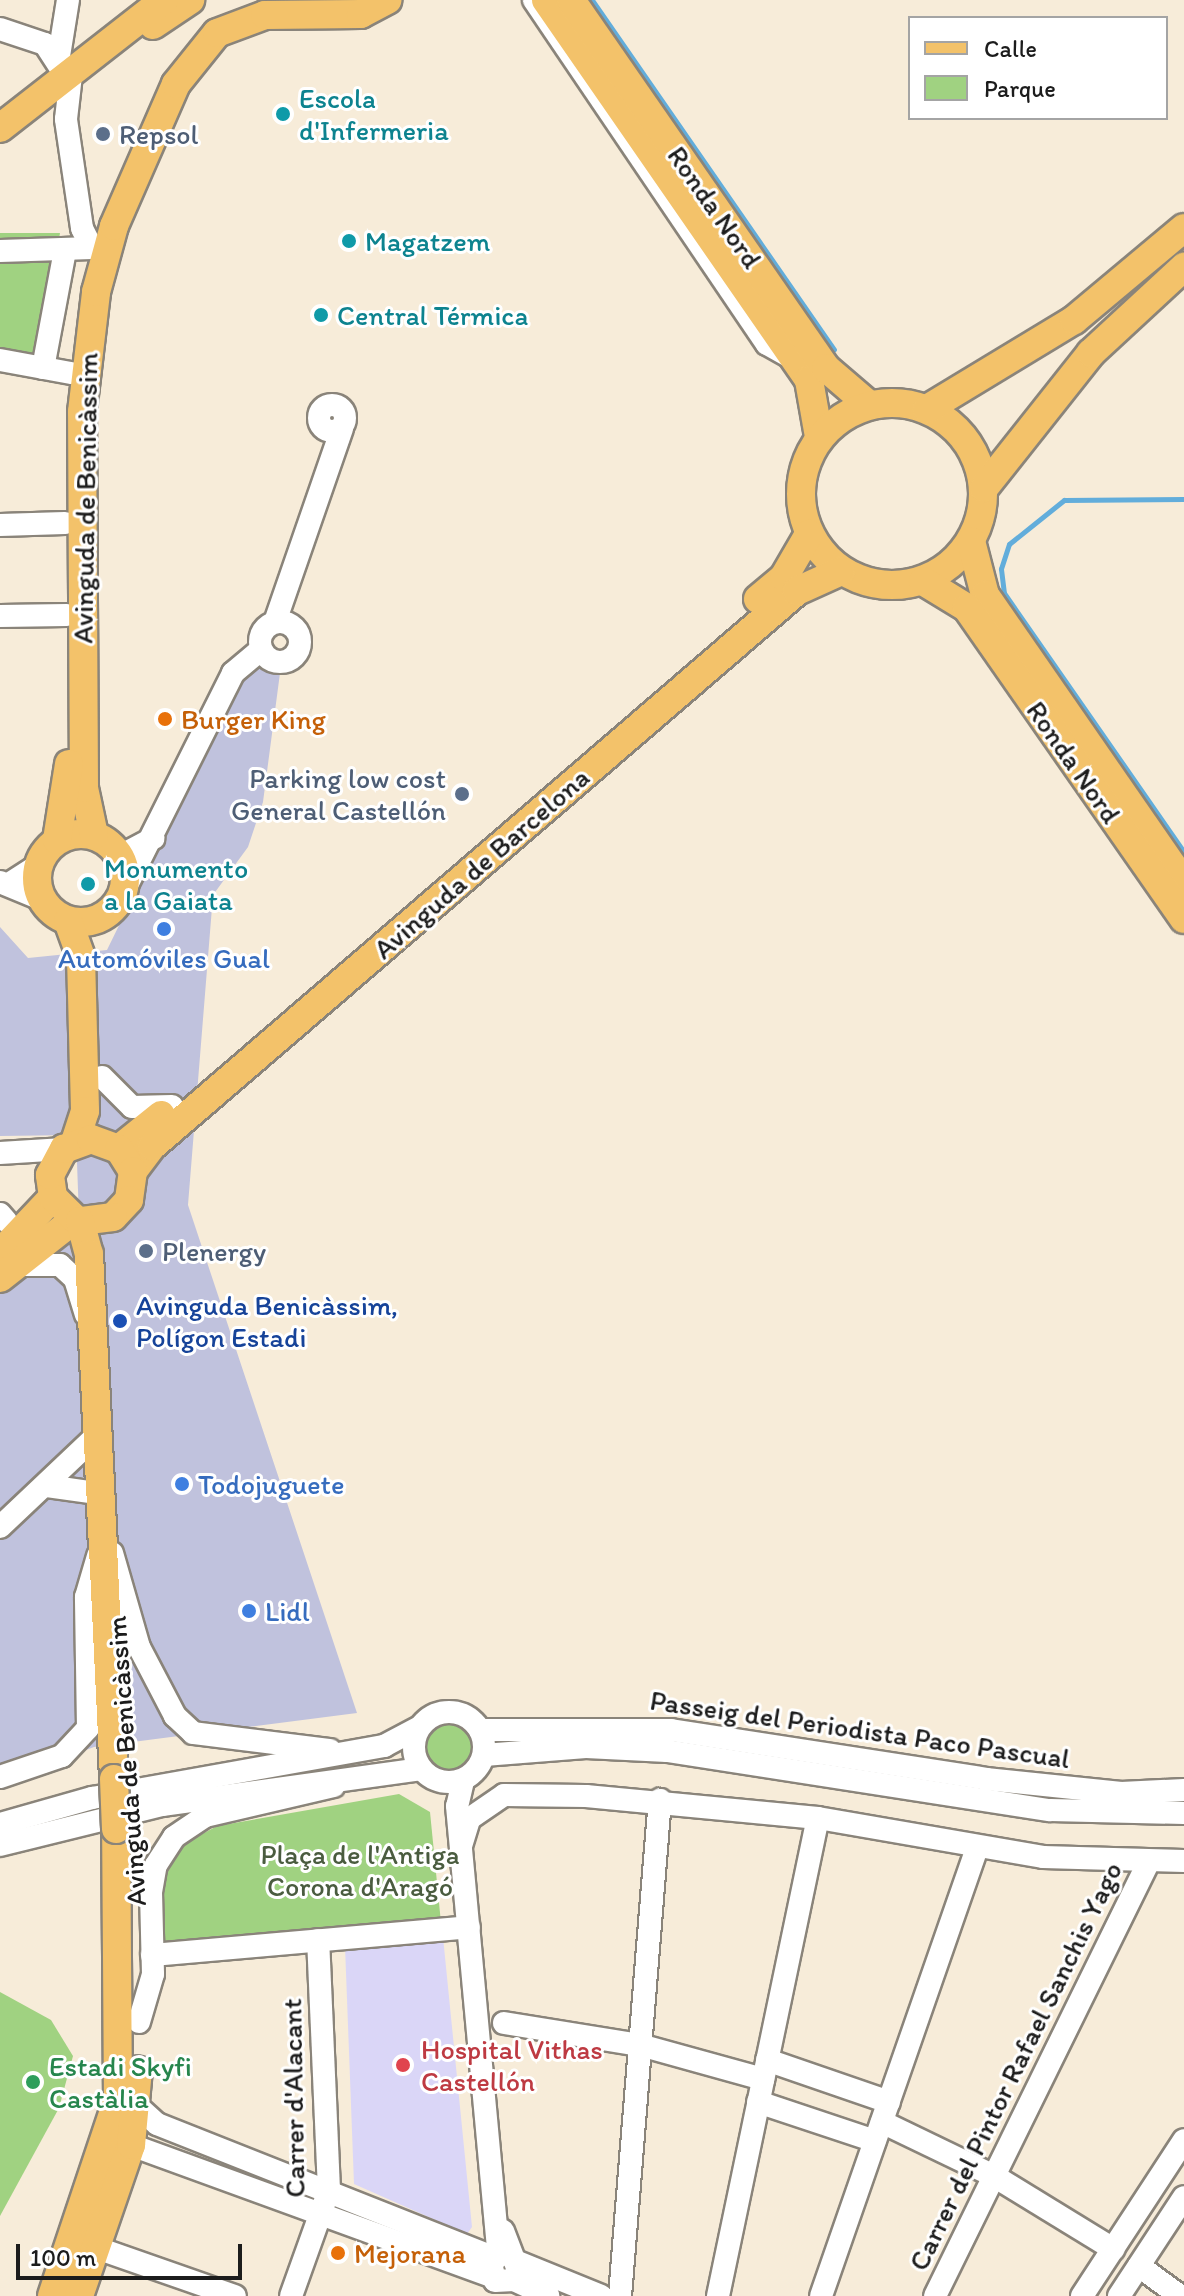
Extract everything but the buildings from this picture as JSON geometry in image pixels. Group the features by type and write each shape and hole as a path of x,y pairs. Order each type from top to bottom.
{"main road":[{"path":"0,128 34,105 72,68 164,0"},
{"path":"72,68 190,0"},
{"name":"Avinguda de Benicàssim","path":"57,840 70,789 65,523 79,250 126,152 187,41 210,20 265,0"},
{"path":"272,0 336,0"},
{"name":"Avinguda de Benicàssim","path":"94,835 84,788 82,412 96,292 114,226 176,84 217,33 265,15 361,14 387,0"},
{"name":"Ronda Nord","path":"546,0 809,380 819,437"},
{"name":"Ronda Nord","path":"571,0 826,368 869,405"},
{"path":"1184,228 1074,320 927,409 869,405 819,437 802,473 809,534 841,571 870,584 923,581 971,541 984,488 1091,353 1184,267"},
{"path":"927,409 973,452 984,488"},
{"name":"Avinguda de Barcelona","path":"119,1154 784,577 809,534"},
{"name":"Ronda Nord","path":"971,541 985,595 1184,882"},
{"name":"Avinguda de Barcelona","path":"119,1154 152,1146 797,591 841,571"},
{"name":"Ronda Nord","path":"923,581 967,608 1184,919"},
{"path":"94,835 120,856 126,877 111,910 102,1077 129,1200 113,1217 77,1220 4,1266 51,1186 85,1111 81,957 68,921 41,899 38,865 57,840 94,835"},
{"path":"68,921 111,910"},
{"path":"70,1145 119,1154"},
{"path":"51,1186 77,1220"},
{"name":"Avinguda de Benicàssim","path":"79,2296 131,2145 137,2106 139,2022 106,1552 105,1280 113,1217"},
{"name":"Avinguda de Benicàssim","path":"77,1220 89,1254 88,1318 96,1493 106,1552"},
{"name":"Avinguda de Benicàssim","path":"52,2296 118,2099 125,1828"}],"street":[{"path":"0,251 79,250 82,228 67,127 72,68 68,0"},
{"name":"Ronda Nord","path":"534,0 767,344 795,360"},
{"path":"0,29 72,68"},
{"path":"34,105 67,127"},
{"name":"Avinguda de Benicàssim","path":"43,368 79,250"},
{"path":"0,360 71,373"},
{"path":"111,910 155,837 233,673 260,650 265,627 275,622 329,458 334,429"},
{"path":"0,525 65,523"},
{"path":"0,616 67,615"},
{"path":"260,650 283,663 299,648 295,629 275,622"},
{"path":"120,856 155,837"},
{"path":"6,882 38,865"},
{"path":"6,882 41,899"},
{"path":"102,1077 132,1107 172,1106"},
{"path":"10,1153 70,1145"},
{"path":"10,1153 51,1186"},
{"path":"4,1266 38,1259 60,1265 75,1279 88,1318"},
{"path":"0,1527 47,1486 93,1439"},
{"path":"47,1486 96,1493"},
{"path":"106,1552 139,1647 175,1716 193,1733 429,1775 474,1770 504,1795"},
{"name":"Avinguda de Benicàssim","path":"0,1777 62,1756 81,1739 91,1717 86,1597 106,1552"},
{"path":"139,2022 152,1955 151,1892 156,1865 174,1837 205,1816 295,1801 449,1711 480,1730 474,1770 457,1806 498,2215 512,2279"},
{"path":"418,1728 412,1749 429,1775 457,1806"},
{"name":"Passeig del Periodista Paco Pascual","path":"480,1730 671,1730 1053,1787 1184,1790"},
{"name":"Passeig del Periodista Paco Pascual","path":"474,1770 586,1747 667,1751 1036,1809 1184,1813"},
{"path":"0,1824 92,1798 356,1763"},
{"path":"0,1845 94,1817 356,1763"},
{"path":"461,1846 469,1819 504,1795 660,1800 818,1818 976,1850 1148,1863 1184,1861"},
{"path":"620,2296 660,1800"},
{"path":"718,2296 818,1818"},
{"path":"821,2296 976,1850"},
{"name":"Carrer del Pintor Rafael Sanchis Yago","path":"935,2296 1148,1863"},
{"path":"152,1955 319,1946 469,1927"},
{"name":"Carrer d'Alacant","path":"291,2296 327,2201 319,1946"},
{"path":"504,2023 640,2045 765,2070 994,2176 1113,2249"},
{"path":"758,2102 882,2122"},
{"path":"137,2106 173,2130 327,2201"},
{"path":"167,2152 173,2130"},
{"path":"1082,2296 1184,2140"},
{"path":"131,2145 167,2152 327,2201 461,2249 512,2279 601,2296"},
{"path":"1119,2296 1184,2197"},
{"path":"461,2249 498,2215"},
{"path":"97,2248 235,2296"},
{"path":"1139,2266 1180,2296"}],"shaded area":[{"path":"247,663 280,673 263,802 248,847 213,895 188,1205 357,1713 94,1747 0,1782 0,1288 79,1218 76,1135 0,1136 0,927 28,958 107,950"},
{"name":"Hospital Vithas Castellón","path":"443,1937 472,2227 467,2234 354,2184 345,1946"}],"green space":[{"path":"0,233 60,233 38,361 0,354"},
{"path":"439,1724 459,1724 473,1738 473,1758 459,1772 439,1772 425,1758 425,1738"},
{"name":"Plaça de l'Antiga Corona d'Aragó","path":"399,1794 430,1812 442,1933 164,1958 163,1881 182,1845 217,1826"},
{"name":"Estadi Skyfi Castàlia","path":"0,1992 51,2020 73,2056 59,2108 0,2216"}],"waterway":[{"path":"592,0 834,349"},
{"path":"1184,499 1064,500 1009,544 1001,569 1004,593 1184,852"}],"place":[{"name":"Escola d'Infermeria","path":"283,114"},
{"name":"Repsol","path":"103,134"},
{"name":"Magatzem","path":"349,241"},
{"name":"Central Térmica","path":"321,315"},
{"name":"Burger King","path":"165,719"},
{"name":"Parking low cost General Castellón","path":"462,794"},
{"name":"Monumento a la Gaiata","path":"88,884"},
{"name":"Automóviles Gual","path":"164,929"},
{"name":"Plenergy","path":"146,1251"},
{"name":"Avinguda Benicàssim, Polígon Estadi","path":"120,1321"},
{"name":"Todojuguete","path":"182,1484"},
{"name":"Lidl","path":"249,1611"},
{"name":"Hospital Vithas Castellón","path":"403,2065"},
{"name":"Estadi Skyfi Castàlia","path":"33,2082"},
{"name":"Mejorana","path":"338,2253"}]}
